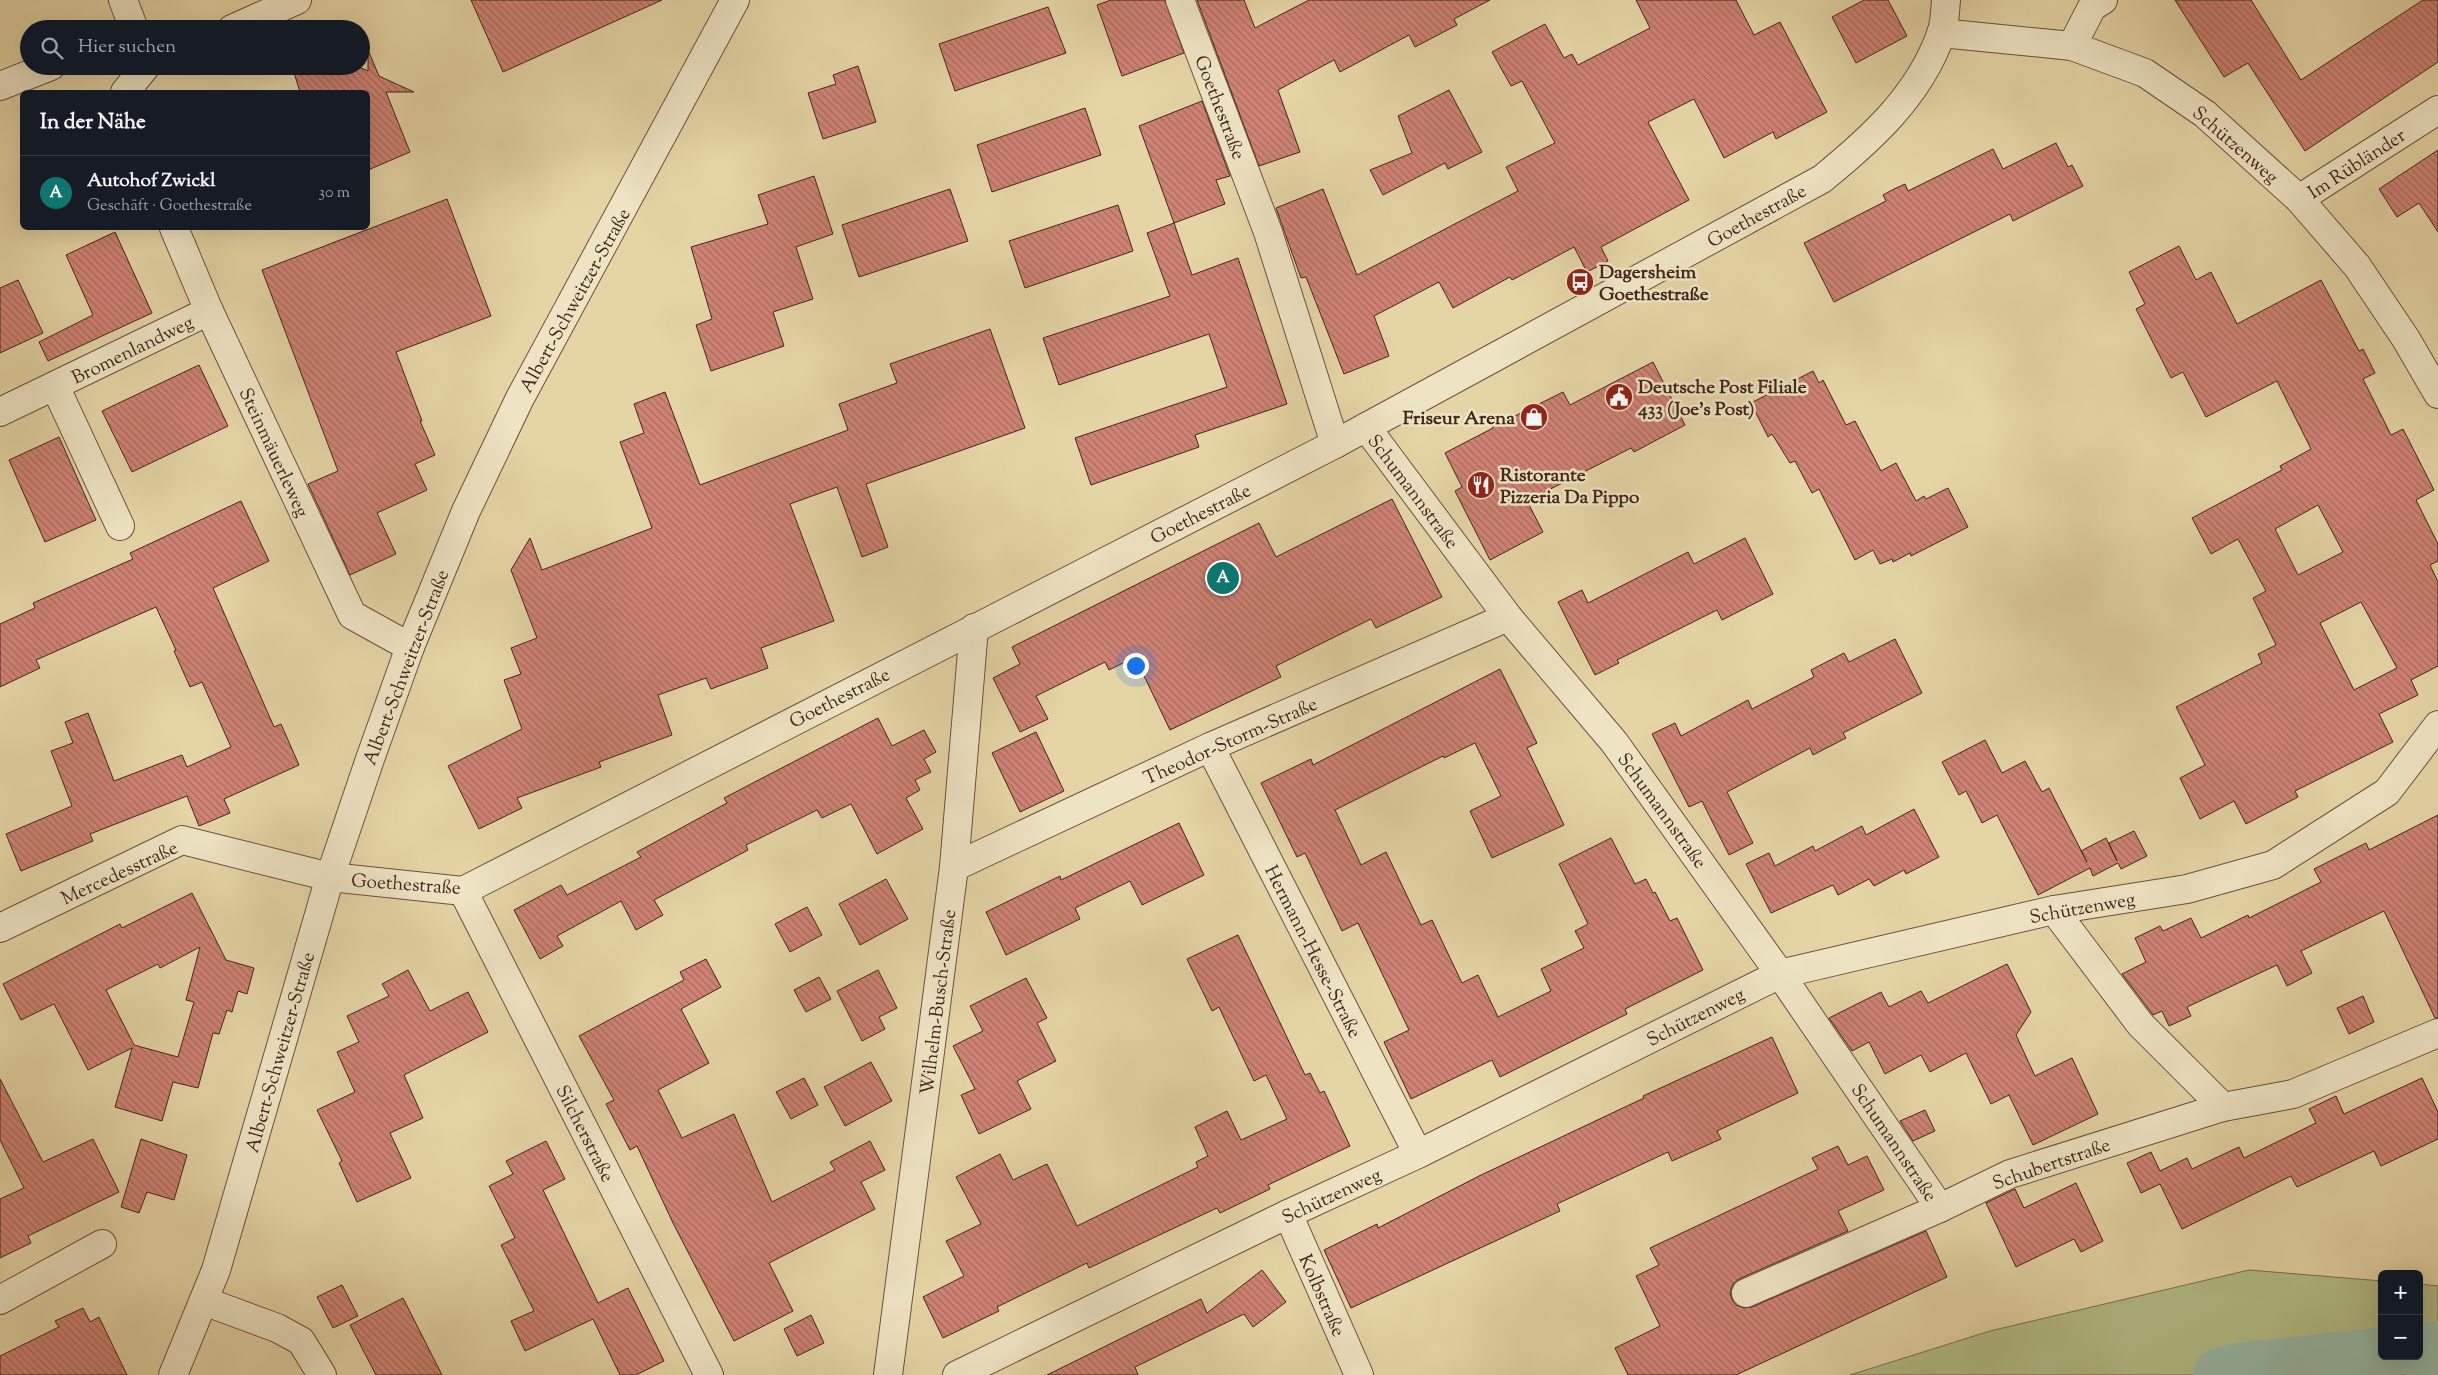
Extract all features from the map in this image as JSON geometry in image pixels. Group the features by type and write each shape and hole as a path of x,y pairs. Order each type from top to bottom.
{"street":[{"path":"123,0 131,20"},
{"path":"252,20 296,0"},
{"name":"Albert-Schweitzer-Straße","path":"173,1375 216,1270 330,877 410,647 466,512 520,398 735,0"},
{"name":"Goethestraße","path":"1180,0 1268,232 1335,444"},
{"name":"Goethestraße","path":"330,877 463,892 1335,444 1822,179 1865,144 1899,107 1922,75 1941,33 1946,0"},
{"path":"2072,46 2092,7 2103,0"},
{"name":"Schützenweg","path":"1941,33 2072,46 2145,73 2205,114 2299,199 2357,266 2406,339 2438,394"},
{"path":"0,86 28,75"},
{"path":"127,90 139,75"},
{"name":"Im Rübländer","path":"2299,199 2438,110"},
{"name":"Steinmäuerleweg","path":"175,230 209,312 352,615 410,647"},
{"name":"Bromenlandweg","path":"0,412 209,312"},
{"name":"Bromenlandweg","path":"55,386 120,526"},
{"name":"Schumannstraße","path":"1366,427 1508,618 1614,742 1780,974 1940,1208"},
{"name":"Theodor-Storm-Straße","path":"954,867 1210,747 1508,618"},
{"name":"Wilhelm-Busch-Straße","path":"888,1375 954,867 974,628"},
{"name":"Schützenweg","path":"957,1375 1288,1214 1418,1154 1780,974 2054,910 2187,889 2273,865 2387,792 2438,725"},
{"name":"Hermann-Hesse-Straße","path":"1210,747 1418,1154"},
{"name":"Mercedesstraße","path":"0,928 182,840 330,877"},
{"name":"Silcherstraße","path":"463,892 709,1375"},
{"path":"2054,910 2140,1024 2223,1107"},
{"name":"Schubertstraße","path":"1746,1292 1940,1208 2010,1174 2223,1107 2292,1094 2438,1032"},
{"name":"Kolbstraße","path":"1288,1214 1359,1375"},
{"path":"0,1300 102,1244"},
{"path":"204,1301 277,1328 301,1340 322,1375"}],"green space":[{"path":"2249,1270 2378,1281 2378,1360 2423,1360 2423,1284 2438,1286 2438,1375 1850,1375 1990,1331"}],"building":[{"path":"471,0 662,0 503,72"},
{"path":"1111,0 1165,0 1184,53 1122,76 1097,5"},
{"path":"1197,0 1244,0 1255,28 1309,0 1490,0 1454,19 1457,25 1415,47 1409,35 1340,72 1334,60 1278,90 1300,152 1259,166"},
{"path":"1636,0 1736,0 1754,35 1780,22 1827,112 1776,139 1773,132 1724,158 1694,99 1648,122 1689,200 1601,247 1608,261 1587,272 1574,247 1512,280 1510,277 1453,308 1439,282 1374,316 1389,356 1344,374 1306,277 1301,278 1276,208 1323,189 1357,275 1518,191 1506,167 1555,143 1522,81 1511,86 1492,52 1545,24 1564,58 1572,54 1578,65 1650,28"},
{"path":"1864,0 1888,0 1907,36 1856,63 1832,17"},
{"path":"2175,0 2251,0 2301,80 2423,0 2438,0 2438,62 2305,151 2248,63 2224,77"},
{"path":"1048,7 1066,53 955,91 939,44"},
{"path":"370,55 379,76 414,92 386,92 410,152 370,169 370,90 299,90 295,75 370,75"},
{"path":"858,66 876,122 823,139 808,93 836,84 833,75"},
{"path":"1449,90 1482,152 1448,169 1445,163 1383,195 1370,170 1412,153 1398,116"},
{"path":"1202,101 1230,176 1216,180 1225,204 1174,223 1139,126"},
{"path":"1085,108 1101,155 992,192 977,145"},
{"path":"2056,143 2068,167 2072,165 2083,186 2013,221 2010,214 1834,302 1804,243 1886,201 1883,195 1894,189 1905,184 1908,191 1993,149 2003,169"},
{"path":"2438,150 2438,232 2419,203 2397,217 2379,189"},
{"path":"814,176 833,234 796,247 813,299 773,312 784,346 711,371 696,325 712,319 691,247 768,224 758,195"},
{"path":"950,189 968,241 859,277 842,225"},
{"path":"447,199 491,316 396,352 422,421 420,421 435,455 415,464 427,490 377,513 396,554 350,575 308,484 338,471 262,270"},
{"path":"1118,205 1133,251 1025,288 1009,241"},
{"path":"1174,223 1192,275 1238,258 1287,404 1195,435 1199,447 1091,485 1075,438 1227,387 1209,334 1059,385 1043,338 1170,296 1147,233"},
{"path":"115,232 152,313 48,361 39,342 93,315 66,255"},
{"path":"2179,246 2196,280 2211,272 2237,324 2321,280 2359,351 2363,349 2375,373 2363,379 2391,435 2403,429 2434,490 2416,500 2438,544 2438,561 2430,565 2438,582 2438,666 2411,680 2418,695 2379,714 2393,742 2295,791 2298,797 2246,824 2234,801 2200,819 2180,778 2205,765 2176,707 2262,663 2258,654 2276,645 2253,598 2266,591 2238,539 2211,554 2192,518 2282,470 2280,466 2311,449 2277,381 2206,417 2183,372 2171,378 2136,309 2145,304 2129,272","holes":["2318,505 2343,552 2298,575 2275,529","2361,602 2397,668 2354,690 2320,623"]},
{"path":"18,280 43,333 0,353 0,288"},
{"path":"990,329 1025,428 866,484 888,547 862,557 837,487 790,504 834,621 761,648 768,668 711,689 706,678 658,695 672,735 599,762 601,767 517,798 522,808 479,829 448,766 522,729 504,680 521,674 511,648 537,638 511,570 530,538 542,570 652,528 620,442 644,433 634,404 665,392 700,485 848,430 839,404 897,383 890,364"},
{"path":"1653,362 1685,425 1634,452 1631,448 1527,501 1543,532 1490,560 1455,491 1462,487 1445,453 1493,428 1491,424 1511,414 1513,417 1563,392 1570,405"},
{"path":"199,365 228,426 132,472 102,411"},
{"path":"1813,371 1819,383 1823,380 1846,425 1855,421 1881,471 1896,463 1916,501 1924,496 1926,499 1948,488 1968,527 1911,556 1910,553 1893,562 1892,559 1880,564 1873,550 1855,560 1819,489 1812,493 1795,461 1790,463 1772,434 1768,437 1751,403"},
{"path":"59,437 96,520 45,542 9,460"},
{"path":"1392,499 1442,597 1376,628 1371,619 1276,666 1281,677 1170,730 1135,657 1109,670 1105,662 1036,696 1048,719 1020,732 993,678 1020,664 1012,647 1259,523 1276,557"},
{"path":"241,501 269,561 213,588 274,727 281,724 299,765 224,799 230,813 199,826 187,796 90,834 93,841 21,871 6,834 72,806 51,751 73,743 65,722 88,713 114,781 182,755 187,767 231,747 202,682 190,687 174,651 176,650 156,607 36,660 40,668 0,687 0,624 35,608 33,603 133,559 130,553"},
{"path":"1745,538 1773,594 1722,620 1717,610 1617,660 1619,663 1595,675 1558,602 1582,590 1588,603 1688,552 1694,564"},
{"path":"1895,639 1922,693 1843,733 1846,738 1813,755 1810,748 1727,792 1753,843 1729,855 1702,801 1689,807 1652,734 1675,723 1681,736 1748,700 1752,709 1814,677 1811,670 1844,653 1849,662"},
{"path":"1500,669 1537,743 1527,748 1564,825 1492,858 1470,811 1501,796 1475,743 1444,758 1443,756 1335,810 1361,865 1386,852 1421,925 1432,920 1462,983 1478,975 1498,1017 1551,991 1541,969 1584,948 1575,931 1588,924 1559,864 1611,838 1635,884 1646,879 1670,921 1677,918 1703,970 1625,1009 1627,1014 1500,1077 1492,1060 1411,1099 1384,1042 1409,1030 1358,923 1342,931 1305,853 1297,857 1261,783 1311,759 1313,765"},
{"path":"878,718 892,746 924,730 936,752 924,759 931,772 915,780 920,790 906,798 923,829 877,854 851,804 822,818 817,810 746,845 748,850 654,900 663,915 636,930 621,901 557,936 563,946 540,959 514,910 561,885 567,895 641,857 637,852 727,803 724,798"},
{"path":"1036,732 1064,791 1020,812 992,753"},
{"path":"1985,740 2002,773 2025,761 2042,792 2049,788 2081,851 2106,838 2117,861 2109,843 2134,831 2147,856 2121,869 2118,863 2093,876 2090,868 2038,895 1997,815 1982,823 1966,791 1959,795 1942,762"},
{"path":"1914,809 1939,857 1906,874 1904,870 1874,886 1869,879 1838,895 1833,885 1771,913 1746,864 1769,853 1775,866 1813,846 1815,851 1862,826 1866,835"},
{"path":"2438,815 2438,1018 2435,1018 2384,911 2301,951 2312,973 2287,986 2277,965 2187,1007 2191,1016 2169,1026 2162,1011 2153,1015 2122,974 2146,962 2135,938 2160,926 2163,931 2191,918 2201,938 2248,915 2249,918 2321,882 2314,869 2366,843 2369,850"},
{"path":"1179,823 1204,875 1142,905 1130,881 1075,908 1080,919 1006,955 986,912 1060,876 1061,880"},
{"path":"886,879 908,919 860,945 839,904"},
{"path":"192,893 226,960 254,968 247,994 238,991 232,1012 227,1010 219,1034 213,1033 198,1088 173,1082 162,1121 115,1107 132,1048 88,1070 54,1004 21,1020 3,984 120,924 122,928","holes":["200,947 186,1000 194,1002 178,1057 134,1045 106,990 158,964 160,968"]},
{"path":"807,907 822,935 790,952 775,924"},
{"path":"1238,935 1305,1075 1310,1073 1320,1093 1324,1091 1350,1146 1268,1185 1270,1189 1220,1213 1217,1208 1089,1268 1087,1263 997,1307 999,1311 943,1338 923,1297 964,1276 946,1241 981,1224 956,1177 1000,1154 1013,1180 1047,1164 1077,1226 1198,1167 1196,1162 1208,1156 1195,1127 1227,1111 1241,1140 1287,1119 1266,1075 1254,1081 1219,1007 1212,1011 1187,959"},
{"path":"706,959 721,987 681,1009 709,1063 658,1090 682,1138 734,1114 772,1202 835,1170 830,1162 870,1141 885,1170 861,1182 875,1209 769,1263 793,1311 734,1341 673,1223 637,1146 630,1150 606,1104 614,1100 579,1036 684,980 680,972"},
{"path":"2007,964 2031,1012 2016,1035 2035,1076 2072,1058 2098,1114 2033,1145 2009,1095 1991,1104 1966,1053 1930,1072 1921,1055 1885,1074 1869,1042 1852,1051 1829,1018 1881,992 1889,1007 1921,991 1928,1003"},
{"path":"408,970 430,1011 468,992 488,1032 404,1075 423,1118 390,1133 411,1178 357,1202 339,1163 342,1161 317,1110 355,1092 337,1052 359,1042 347,1016 389,996 382,984"},
{"path":"878,970 897,1008 879,1017 885,1029 862,1041 837,991"},
{"path":"819,977 831,999 806,1012 794,990"},
{"path":"1026,978 1047,1018 1037,1023 1056,1061 1017,1081 1031,1109 979,1134 961,1095 975,1089 953,1046 983,1031 970,1006"},
{"path":"2363,996 2374,1022 2349,1034 2337,1008"},
{"path":"1772,1037 1798,1093 1717,1131 1721,1139 1672,1161 1668,1152 1557,1204 1560,1211 1351,1308 1324,1250 1377,1224 1378,1228 1479,1176 1644,1098 1643,1096"},
{"path":"871,1062 892,1101 845,1126 824,1087"},
{"path":"804,1078 818,1105 791,1119 776,1092"},
{"path":"2422,1078 2438,1112 2438,1139 2381,1166 2374,1151 2297,1187 2291,1176 2182,1229 2160,1184 2141,1193 2127,1163 2151,1152 2160,1171 2187,1158 2192,1169 2239,1147 2244,1158 2316,1123 2309,1109 2336,1096 2344,1114"},
{"path":"0,1079 43,1162 93,1139 119,1192 28,1236 31,1243 0,1258 0,1199 24,1188 0,1140"},
{"path":"1925,1110 1935,1131 1913,1141 1900,1121"},
{"path":"141,1139 187,1155 174,1200 147,1192 139,1213 121,1207"},
{"path":"546,1141 565,1179 543,1190 598,1303 628,1288 664,1361 636,1375 620,1375 593,1319 525,1351 511,1321 534,1311 501,1245 515,1238 489,1186 513,1174 506,1161"},
{"path":"1838,1146 1848,1165 1867,1156 1884,1190 1838,1211 1848,1231 1739,1279 1733,1284 1730,1292 1732,1300 1736,1305 1744,1308 1752,1307 1926,1231 1947,1277 1736,1375 1628,1375 1615,1348 1660,1326 1636,1276 1659,1265 1650,1248 1818,1169 1812,1158"},
{"path":"2076,1183 2103,1241 2081,1252 2074,1239 2016,1267 1986,1203 2015,1189 2024,1208"},
{"path":"1262,1270 1286,1302 1253,1327 1244,1314 1135,1367 1138,1375 1047,1375 1201,1299 1207,1313"},
{"path":"342,1285 358,1316 333,1328 317,1297"},
{"path":"403,1298 442,1375 376,1375 350,1325"},
{"path":"83,1308 90,1322 99,1317 127,1375 0,1375 0,1356 59,1327 55,1321"},
{"path":"811,1315 824,1343 797,1356 784,1329"}],"waterway":[{"path":"2423,1351 2438,1349"},
{"path":"2221,1375 2246,1369 2378,1355"}],"place":[{"name":"Dagersheim Goethestraße","path":"1580,282"},
{"name":"Deutsche Post Filiale 433 (Joe's Post)","path":"1619,397"},
{"name":"Friseur Arena","path":"1534,417"},
{"name":"Ristorante Pizzeria Da Pippo","path":"1481,485"},
{"name":"Autohof Zwickl","path":"1223,578"}]}
